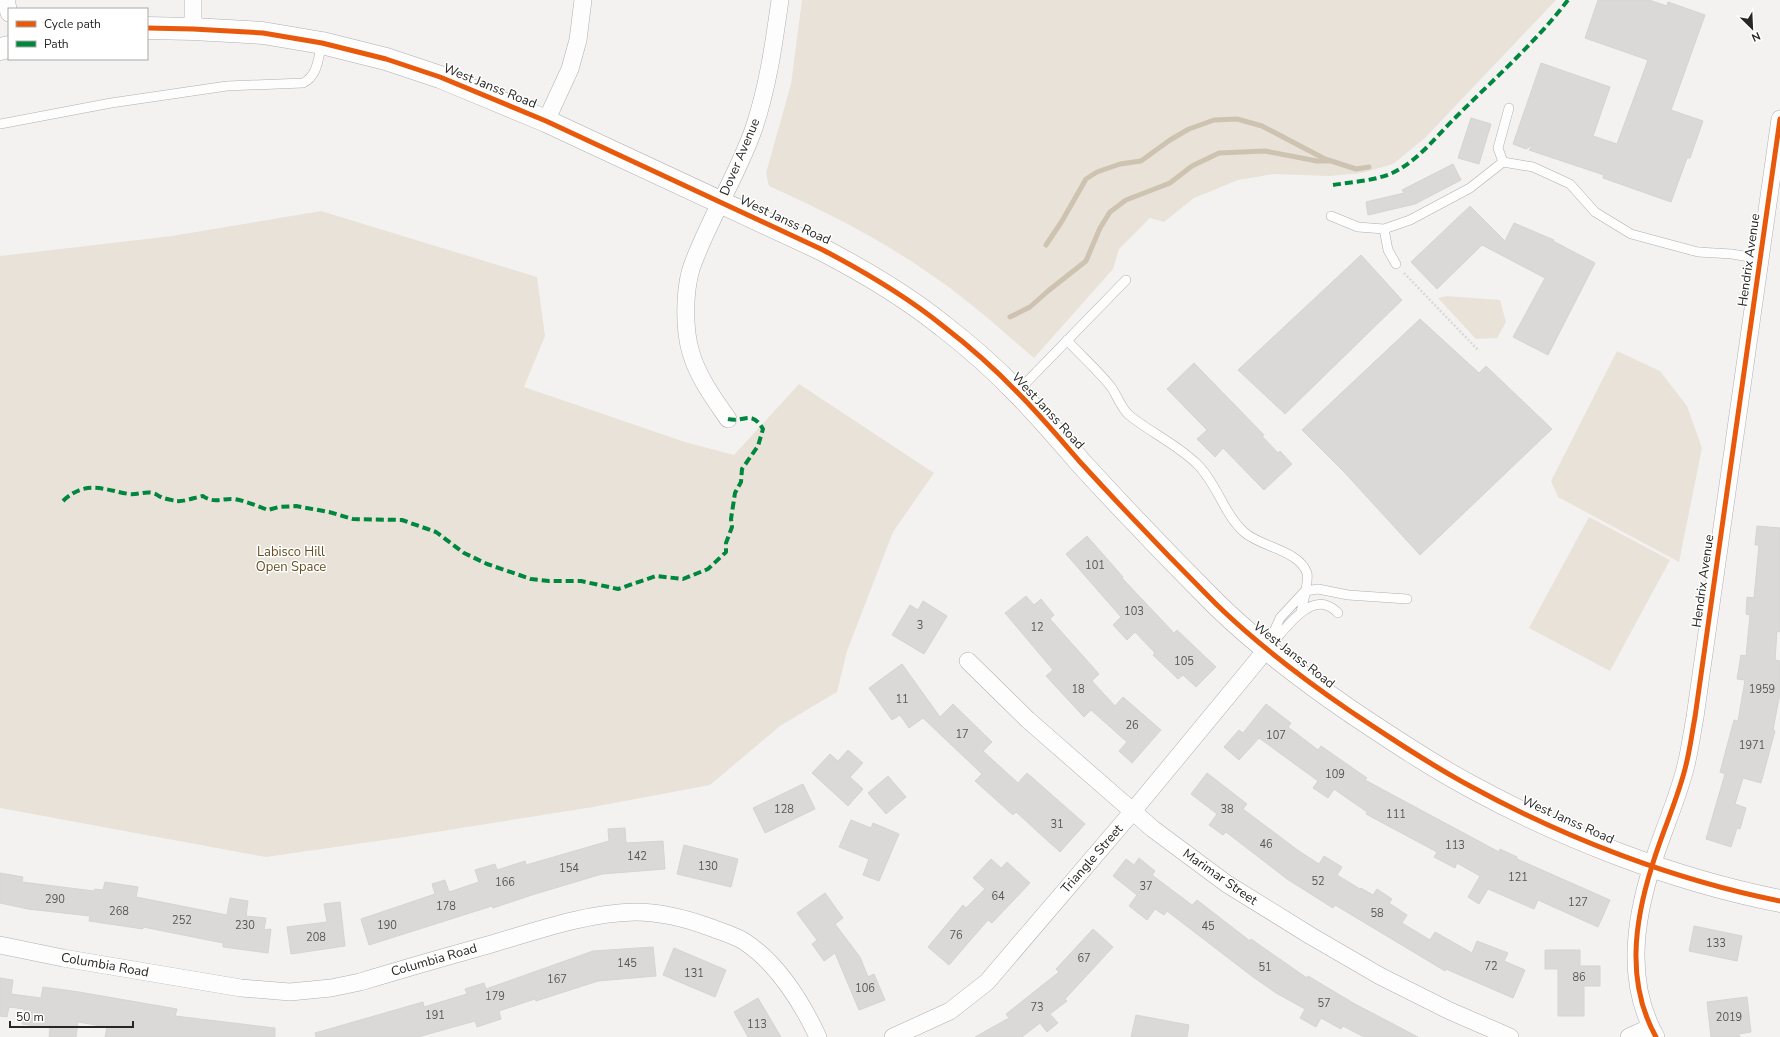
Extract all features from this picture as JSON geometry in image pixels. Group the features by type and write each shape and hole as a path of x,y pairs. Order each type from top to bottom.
{"main road":[{"name":"West Janss Road","path":"148,28 263,33 322,44 386,59 440,77 546,121 823,250 871,276 942,325 1017,392 1163,551 1218,606 1266,650 1383,733 1470,786 1569,833 1652,866 1693,879 1780,901"}],"street":[{"path":"193,0 193,29"},
{"path":"546,121 570,69 578,40 583,0"},
{"name":"Dover Avenue","path":"728,419 711,395 691,354 685,323 691,270 738,169 754,127 770,67 780,0"},
{"name":"Hendrix Avenue","path":"1654,1032 1644,1011 1639,992 1635,958 1642,903 1652,866 1686,766 1696,709 1780,118"},
{"name":"Triangle Street","path":"893,1037 950,1011 986,982 1133,811 1266,650"},
{"name":"Marimar Street","path":"968,661 1028,720 1153,829 1227,884 1311,936 1401,987 1450,1012 1510,1037"},
{"name":"Columbia Road","path":"0,945 71,959 242,988 290,992 331,988 360,982 544,928 588,918 636,912 666,915 692,921 745,942 765,959 785,980 808,1016 818,1037"},
{"path":"1629,1037 1654,1032"}],"lane":[{"path":"0,124 111,103 227,86 303,83 310,80 315,72 322,44"},
{"path":"1503,162 1498,148 1509,108"},
{"path":"1332,216 1358,227 1384,229 1410,220 1470,188 1503,162 1533,166 1570,184 1595,212 1631,234 1698,252 1732,254 1760,259"},
{"path":"1384,229 1388,250 1396,264"},
{"path":"1017,392 1126,280"},
{"path":"1067,340 1111,387 1127,414 1182,450 1199,466 1214,488 1228,513 1245,533 1264,544 1284,552 1300,563 1307,572 1301,612"},
{"path":"1266,650 1280,618 1305,591 1318,589 1348,595 1407,599"},
{"path":"1266,650 1301,612 1312,606 1321,604 1327,605 1338,613"}],"path":[{"path":"1396,264 1479,351"}],"green space":[{"path":"802,0 1556,0 1425,138 1393,164 1362,173 1329,176 1274,174 1238,180 1194,198 1164,222 1150,218 1119,249 1113,269 1034,358 968,302 908,260 850,225 769,186 766,173 791,84"},
{"name":"Labisco Hill Open Space","path":"321,211 537,277 545,336 524,387 685,442 734,455 799,384 934,473 893,532 847,651 837,692 780,726 710,785 593,807 266,857 0,808 0,256 172,236"},
{"path":"1446,296 1500,300 1506,322 1497,338 1476,339 1438,298"},
{"path":"1617,351 1660,371 1687,406 1702,448 1679,562 1558,497 1551,481"},
{"path":"1589,517 1670,560 1610,671 1529,628"}],"building":[{"path":"1598,0 1649,0 1667,6 1668,2 1705,15 1671,110 1703,121 1690,158 1687,158 1671,202 1603,178 1604,175 1529,150 1534,144 1526,149 1513,144 1541,63 1610,87 1593,136 1617,144 1648,60 1585,38"},
{"path":"1471,118 1491,124 1479,164 1458,158"},
{"path":"1453,164 1461,180 1415,204 1368,215 1366,202 1404,193 1402,190"},
{"path":"1470,206 1505,241 1514,223 1554,240 1553,241 1595,263 1548,355 1513,337 1545,278 1482,245 1437,289 1411,262"},
{"path":"1361,255 1402,300 1285,414 1238,370"},
{"path":"1420,319 1479,373 1486,366 1552,429 1420,555 1345,473 1302,430"},
{"path":"1194,363 1264,435 1262,436 1278,453 1280,451 1292,464 1264,490 1223,448 1215,457 1197,439 1207,430 1167,389"},
{"path":"1757,526 1780,528 1780,632 1777,631 1775,660 1780,661 1780,698 1773,730 1775,731 1761,783 1743,778 1735,804 1746,808 1740,829 1737,828 1731,847 1706,839 1725,774 1720,772 1734,720 1738,721 1745,680 1737,679 1741,655 1746,656 1750,615 1746,614 1747,597 1754,598 1759,545 1755,545"},
{"path":"1087,536 1123,577 1122,578 1174,633 1177,630 1216,667 1196,687 1183,675 1178,679 1153,655 1155,653 1135,632 1127,640 1113,625 1121,617 1066,554"},
{"path":"1026,596 1034,605 1041,599 1054,615 1050,619 1099,674 1092,681 1115,706 1123,697 1161,730 1132,763 1119,751 1127,742 1091,710 1084,717 1046,676 1053,670 1005,613"},
{"path":"923,601 947,616 924,654 892,635 910,605 918,610"},
{"path":"902,664 940,717 953,704 992,742 983,751 1018,783 1027,773 1085,824 1060,852 1016,812 1013,815 975,781 982,774 923,718 909,728 900,715 892,720 869,688"},
{"path":"1266,704 1291,723 1288,727 1318,750 1321,746 1367,778 1365,780 1499,852 1500,849 1517,857 1517,859 1610,900 1598,927 1538,900 1534,909 1488,889 1479,904 1468,897 1480,876 1457,863 1455,868 1434,857 1437,852 1366,814 1367,812 1334,789 1328,798 1313,788 1318,781 1259,738 1239,760 1224,747 1239,730 1243,733"},
{"path":"848,750 863,763 850,777 863,789 848,806 812,773 830,754 838,761"},
{"path":"1207,773 1247,804 1243,809 1299,851 1319,864 1324,856 1342,867 1337,875 1373,895 1377,889 1392,899 1389,903 1407,915 1402,923 1430,940 1435,932 1472,953 1477,941 1508,953 1504,961 1525,970 1513,998 1446,969 1445,971 1335,905 1333,908 1287,879 1226,832 1223,835 1209,825 1217,814 1191,794"},
{"path":"888,776 906,797 886,814 868,793"},
{"path":"803,784 815,809 765,833 753,808"},
{"path":"851,820 871,828 873,823 899,834 879,881 863,875 869,859 839,847"},
{"path":"625,828 626,843 663,841 665,869 602,874 493,908 492,906 369,945 361,919 435,894 432,884 445,880 449,892 479,882 475,870 495,864 497,870 525,861 526,865 609,841 608,829"},
{"path":"684,845 738,859 731,887 677,874"},
{"path":"1139,858 1155,871 1152,875 1192,905 1197,900 1250,941 1251,939 1307,978 1308,976 1355,1004 1418,1037 1364,1037 1343,1026 1341,1029 1321,1018 1316,1027 1300,1018 1305,1009 1276,993 1253,977 1167,911 1164,915 1155,909 1147,920 1129,906 1137,895 1113,876 1126,859 1134,865"},
{"path":"991,859 1001,868 1007,862 1030,883 992,923 988,920 949,965 928,947 963,905 966,908 985,889 973,878"},
{"path":"0,873 23,877 22,882 94,891 95,889 103,890 105,882 138,887 136,897 227,915 230,898 248,901 246,916 266,918 264,930 271,929 268,953 223,947 223,943 143,927 143,929 89,921 90,916 28,909 0,903"},
{"path":"825,893 843,918 835,924 860,957 868,977 874,974 885,1000 859,1010 835,953 824,961 812,944 817,940 797,913"},
{"path":"340,902 345,946 291,954 287,927 327,922 324,904"},
{"path":"1694,926 1742,936 1737,961 1689,951"},
{"path":"1093,929 1113,947 1065,999 1067,1001 1050,1014 1058,1023 1047,1032 1040,1023 1022,1037 975,1037 1009,1018 1006,1014 1059,972 1056,969"},
{"path":"653,947 656,976 598,981 499,1011 501,1019 477,1027 475,1021 418,1037 316,1037 315,1033 423,1002 424,1007 467,994 465,989 484,983 486,989 593,951"},
{"path":"674,948 726,970 715,997 663,975"},
{"path":"1545,950 1580,950 1580,966 1600,966 1600,986 1584,986 1584,1016 1558,1016 1558,969 1545,969"},
{"path":"0,978 13,980 11,994 41,998 43,987 79,992 177,1009 175,1016 275,1028 275,1037 105,1037 107,1027 78,1022 76,1037 49,1037 50,1028 22,1024 24,1009 9,1007 7,1017 0,1016"},
{"path":"1747,997 1751,1032 1739,1034 1740,1037 1711,1037 1707,1002"},
{"path":"758,998 781,1037 748,1037 734,1012"},
{"path":"1136,1015 1189,1025 1187,1037 1131,1037"}],"waterway":[{"path":"1046,245 1062,221 1086,179 1097,172 1120,164 1141,161 1170,140 1189,129 1214,120 1237,119 1262,126 1325,159 1356,169 1369,167"},
{"path":"1010,317 1030,307 1086,261 1100,228 1110,212 1126,200 1170,183 1192,166 1219,153 1265,151 1317,161 1331,161"}],"marked path":[{"path":"1333,185 1369,180 1390,174 1410,163 1529,45 1568,0"},
{"path":"63,501 71,494 80,490 95,488 129,494 154,493 160,497 176,501 183,501 203,496 211,500 234,499 268,510 279,507 296,506 329,512 353,519 402,520 436,532 464,553 487,564 531,579 549,581 581,581 618,589 656,576 683,579 708,569 726,552 726,543 732,527 731,519 735,493 741,482 742,469 758,446 763,429 759,423 751,418 734,420 728,419"}],"cycle path":[{"path":"148,28 263,33 322,43 386,59 440,77 546,121 839,258 885,285 915,305 982,358 1026,401 1114,499 1216,604 1281,660 1350,711 1455,778 1506,805 1582,840 1660,869 1740,892 1780,901"},
{"path":"1656,1037 1646,1016 1640,996 1636,953 1637,931 1646,887 1656,853 1683,778 1691,741 1780,119"}]}
